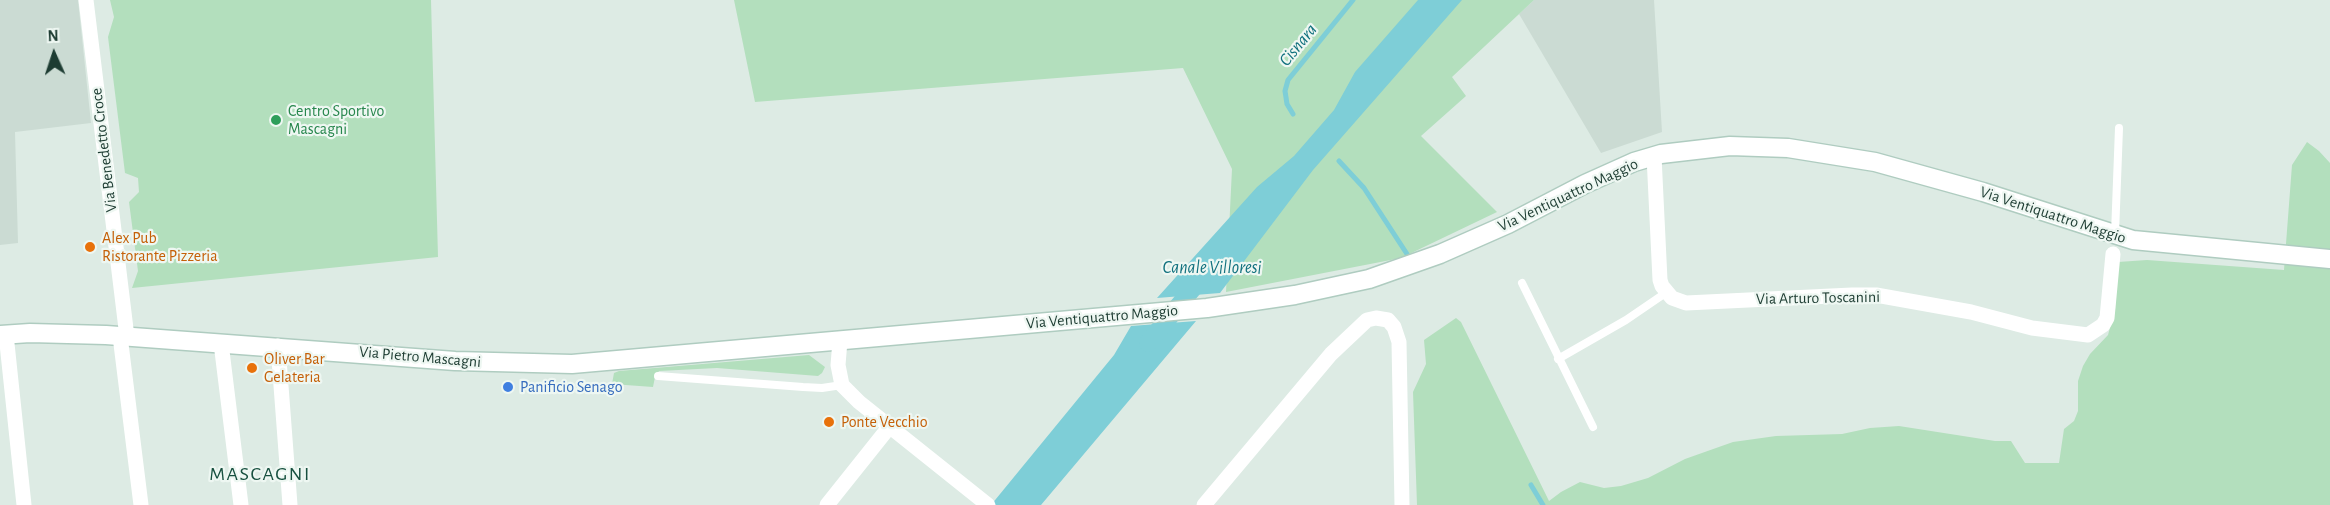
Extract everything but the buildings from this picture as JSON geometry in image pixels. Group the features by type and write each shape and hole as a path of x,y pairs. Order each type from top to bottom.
{"street":[{"name":"Via Benedetto Croce","path":"86,0 141,505"},
{"name":"Via Ventiquattro Maggio","path":"840,342 1208,308 1295,296 1369,279 1403,268 1508,224 1615,170 1654,156 1689,150 1730,147 1788,148 1833,154 1920,173 2115,235 2151,243 2330,259"},
{"path":"1654,156 1660,280 1666,292"},
{"name":"Via Arturo Toscanini","path":"1666,292 1678,301 1686,303 1852,294 1876,295 1971,312 2032,328 2088,335 2103,326 2107,318 2113,254"},
{"path":"1204,505 1331,354 1367,321 1376,318 1388,320 1394,327 1399,342 1402,505"},
{"name":"Via Pietro Mascagni","path":"3,334 123,336 455,361 533,364 622,360 840,342"},
{"path":"3,334 24,505"},
{"path":"221,342 241,505"},
{"path":"840,342 838,365 842,385 859,402 988,505"},
{"path":"278,346 290,505 304,505"},
{"path":"827,505 890,426"}],"lane":[{"path":"2115,235 2119,128"},
{"path":"1522,283 1593,427"},
{"path":"1558,359 1626,320 1666,292"},
{"path":"658,376 822,388 842,385"}],"shaded area":[{"path":"0,0 78,0 91,123 15,132 18,243 0,245"},
{"path":"1534,0 1654,0 1662,132 1601,153 1519,14"}],"green space":[{"name":"Centro Sportivo Mascagni","path":"110,0 431,0 438,257 132,288 138,271 129,202 139,192 138,178 125,173 108,37 114,17"},
{"path":"734,0 1534,0 1452,77 1466,96 1421,136 1497,212 1401,258 1226,292 1232,169 1183,68 755,102"},
{"path":"2307,142 2330,163 2330,505 1417,505 1413,392 1426,364 1424,340 1456,318 1461,322 1549,501 1580,482 1604,488 1621,486 1648,478 1685,459 1733,442 1776,436 1842,434 1870,428 1899,426 1995,441 2011,441 2025,463 2059,463 2064,429 2074,421 2078,411 2078,381 2083,366 2090,354 2108,335 2115,309 2118,262 2147,260 2284,270 2292,165"},
{"path":"809,355 825,367 818,376 717,368 659,371 653,387 612,384 614,373 619,371"}],"water":[{"name":"Canale Villoresi","path":"1418,0 1462,0 1313,170 1220,293 1157,298 1257,187 1294,156 1334,110 1355,72"},
{"name":"Canale Villoresi","path":"1196,321 1041,505 991,505 1114,355 1131,326"}],"waterway":[{"name":"Cisnara","path":"1293,114 1287,104 1285,91 1288,80 1353,0"},
{"name":"Cisnara","path":"1339,161 1364,188 1407,254"},
{"name":"Canale Villoresi","path":"1148,343 1203,276"},
{"name":"Cisnara","path":"1531,485 1543,505"}],"place":[{"name":"Centro Sportivo Mascagni","path":"276,120"},
{"name":"Alex Pub Ristorante Pizzeria","path":"90,247"},
{"name":"Oliver Bar Gelateria","path":"252,368"},
{"name":"Panificio Senago","path":"508,387"},
{"name":"Ponte Vecchio","path":"829,422"}],"district":[{"name":"MASCAGNI","path":"260,474"}]}
